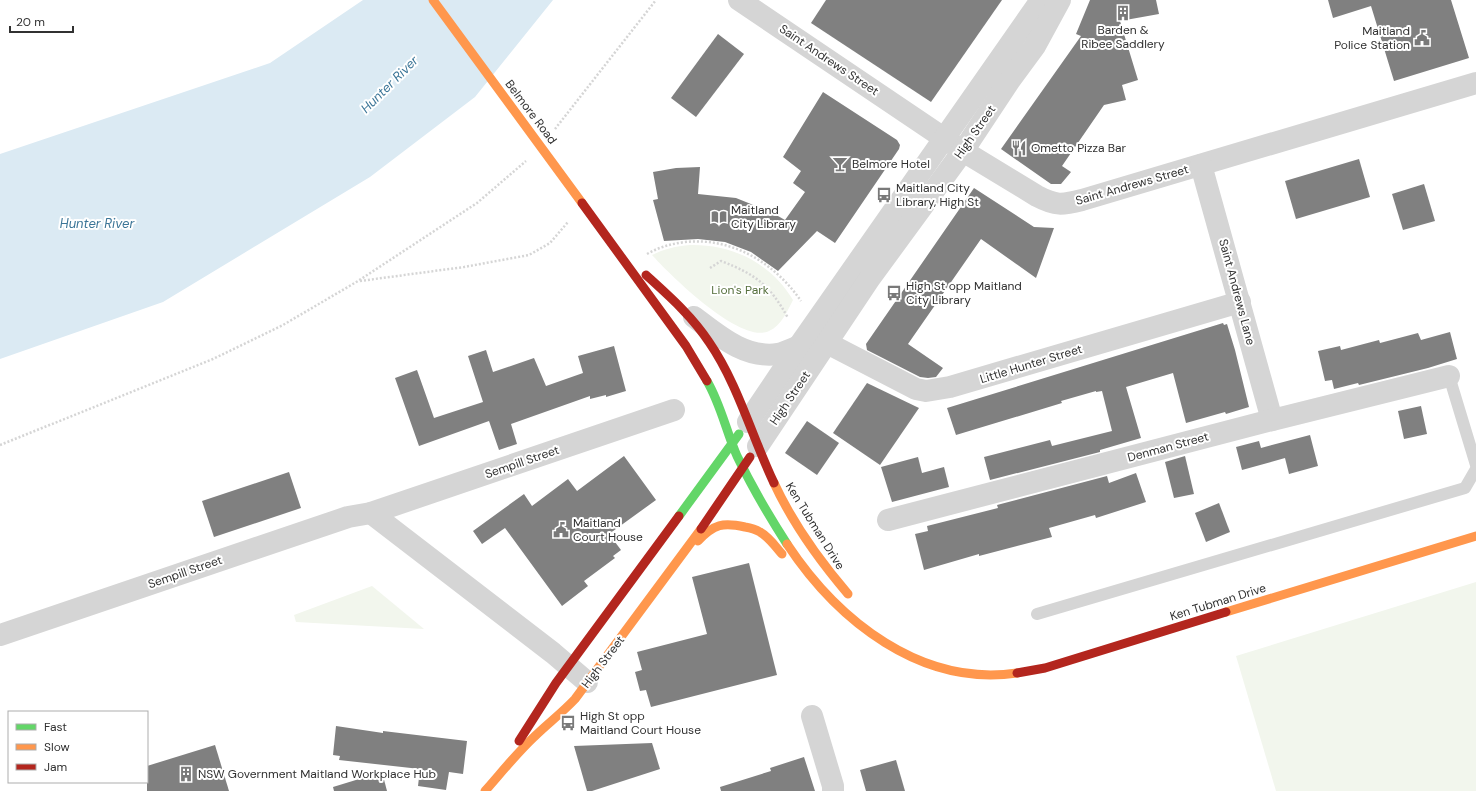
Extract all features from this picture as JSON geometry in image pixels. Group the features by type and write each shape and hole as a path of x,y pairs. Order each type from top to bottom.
{"main road":[{"name":"Belmore Road","path":"432,0 586,207 696,362 715,396 732,443 743,466"},
{"name":"Belmore Road","path":"609,240 678,305 709,342 723,364 734,386 748,422"},
{"name":"High Street","path":"496,777 568,666 748,422"},
{"name":"Ken Tubman Drive","path":"748,422 768,471 792,515 830,572 852,598"},
{"name":"High Street","path":"485,791 515,756 575,700 696,537 758,446"},
{"name":"Ken Tubman Drive","path":"743,466 770,517 798,559 832,598 855,621 890,646 918,660 947,671 965,674 989,676 1021,673 1045,668 1476,536"},
{"path":"676,564 706,532 717,526 729,523 758,530 769,539 816,593 855,621"},
{"name":"Ken Tubman Drive","path":"891,635 912,649 965,674"}],"street":[{"name":"Saint Andrews Street","path":"740,0 963,151 1037,196 1050,202 1062,204 1082,200 1201,165 1476,82"},
{"name":"High Street","path":"758,446 827,343 862,273 945,138 1040,0"},
{"name":"High Street","path":"748,422 799,346 862,273 963,151 1010,80 1035,46 1060,0"},
{"name":"Saint Andrews Lane","path":"1201,165 1272,420"},
{"name":"Little Hunter Street","path":"827,343 903,383 916,389 926,391 950,387 1240,302"},
{"path":"678,305 715,333 743,350 759,354 779,354 799,346"},
{"name":"Denman Street","path":"888,520 1272,420 1449,376"},
{"name":"Sempill Street","path":"0,635 348,517 371,513 674,410"},
{"path":"371,513 587,682"},
{"path":"812,716 833,786 833,791"}],"lane":[{"path":"1449,376 1476,466"},
{"path":"1037,614 1465,488 1476,470"}],"path":[{"path":"0,445 214,360 283,325 358,281 464,267 529,255 550,243 571,220"},
{"path":"646,255 654,249 664,246 691,242 718,243 744,251 760,260 783,278 801,301"},
{"path":"710,268 721,261 735,266 754,276 767,286 779,302 788,318"}],"green space":[{"name":"Lion's Park","path":"690,245 721,248 735,252 762,266 774,276 793,300 781,322 769,331 757,333 741,328 707,306 690,292 652,255 670,248"},
{"path":"1476,582 1476,791 1276,791 1236,656"},
{"path":"372,586 424,629 296,622 294,615"}],"water":[{"name":"Hunter River","path":"363,0 553,0 475,97 370,177 163,302 0,359 0,154 270,63"}],"building":[{"path":"826,0 1002,0 931,102 811,23"},
{"path":"1090,0 1156,0 1159,14 1120,21 1138,80 1122,85 1126,100 1104,105 1062,166 1071,172 1061,184 1051,184 1001,149 1081,36 1076,34"},
{"name":"Maitland Police Station","path":"1328,0 1451,0 1469,58 1394,81 1371,6 1333,18"},
{"path":"718,34 744,54 696,117 671,98"},
{"path":"823,92 897,140 900,145 899,149 835,243 817,231 778,271 751,252 725,242 698,239 664,241 653,200 658,199 653,172 676,168 700,167 698,194 736,198 771,212 785,220 805,192 793,183 801,171 783,157"},
{"path":"1359,159 1370,197 1296,219 1285,181"},
{"path":"1424,184 1435,221 1403,230 1392,194"},
{"path":"974,188 1034,227 1054,228 1036,278 981,239 908,344 943,368 936,377 920,377 867,350 866,344"},
{"path":"1223,323 1224,325 1227,324 1249,407 1186,423 1173,373 1126,387 1141,438 1100,450 1100,452 990,480 984,457 1050,440 1052,446 1112,431 1102,391 1096,391 1061,401 1062,403 956,435 947,408"},
{"path":"1450,332 1457,359 1428,368 1359,385 1358,383 1334,389 1332,380 1325,381 1318,351 1340,346 1341,350 1379,340 1380,343 1418,333 1421,340"},
{"path":"614,346 626,391 606,397 606,395 590,399 590,396 511,424 517,444 499,450 489,421 419,446 395,378 417,370 434,418 483,402 468,356 486,350 493,372 534,358 546,386 583,373 578,356"},
{"path":"867,383 919,408 880,465 833,433"},
{"path":"1421,406 1427,434 1404,439 1398,411"},
{"path":"807,421 839,443 817,475 785,453"},
{"path":"1310,435 1318,466 1289,474 1285,458 1242,470 1236,447 1259,441 1261,448"},
{"name":"Maitland Court House","path":"624,456 656,500 609,534 621,550 613,556 615,558 584,581 588,586 562,606 505,528 482,544 473,531 524,494 532,506 568,479 577,491"},
{"path":"1185,456 1194,494 1174,498 1165,462"},
{"path":"918,457 922,473 944,467 949,487 892,502 881,467"},
{"path":"289,472 301,508 214,537 202,501"},
{"path":"1136,473 1146,502 1096,518 1095,515 1049,528 1052,537 979,556 979,554 924,570 915,534 928,531 927,526 998,508 997,505 1107,476 1109,483"},
{"path":"1219,503 1230,532 1206,542 1195,513"},
{"path":"749,563 777,675 651,707 646,690 640,691 635,672 642,670 637,652 707,634 692,577"},
{"path":"336,726 383,733 383,731 467,741 463,774 449,772 446,790 418,786 420,769 339,760 340,756 333,755"},
{"path":"652,743 660,769 592,791 587,791 574,746"},
{"name":"NSW Government Maitland Workplace Hub","path":"215,745 229,791 147,791 148,766"},
{"path":"804,757 815,791 721,791 720,787 771,771 770,768"},
{"path":"896,760 905,791 866,791 860,770"},
{"path":"382,772 387,791 334,791 333,787"}],"traffic: fast":[{"path":"707,381 716,399 737,456 761,501 787,544"},
{"path":"679,516 739,434"}],"traffic: slow":[{"path":"433,0 582,203"},
{"path":"774,483 781,498 807,541 848,594"},
{"path":"698,541 714,528 725,525 737,525 753,529 763,534 782,554"},
{"path":"485,791 527,743 575,699 701,529"},
{"path":"1226,612 1476,536"},
{"path":"787,544 831,599 857,622 885,643 915,659 948,670 982,675 1017,673"}],"traffic: jam":[{"path":"582,203 686,346 707,381"},
{"path":"646,275 688,315 709,342 719,358 737,393 774,483"},
{"path":"701,529 750,457"},
{"path":"519,741 556,683 679,516"},
{"path":"1017,673 1045,668 1226,612"}],"place":[{"name":"Barden & Ribee Saddlery","path":"1123,13"},
{"name":"Maitland Police Station","path":"1422,38"},
{"name":"Ometto Pizza Bar","path":"1019,148"},
{"name":"Belmore Hotel","path":"840,164"},
{"name":"Maitland City Library, High St","path":"884,195"},
{"name":"Maitland City Library","path":"719,217"},
{"name":"High St opp Maitland City Library","path":"894,293"},
{"name":"Maitland Court House","path":"561,530"},
{"name":"High St opp Maitland Court House","path":"568,723"},
{"name":"NSW Government Maitland Workplace Hub","path":"186,774"}]}
